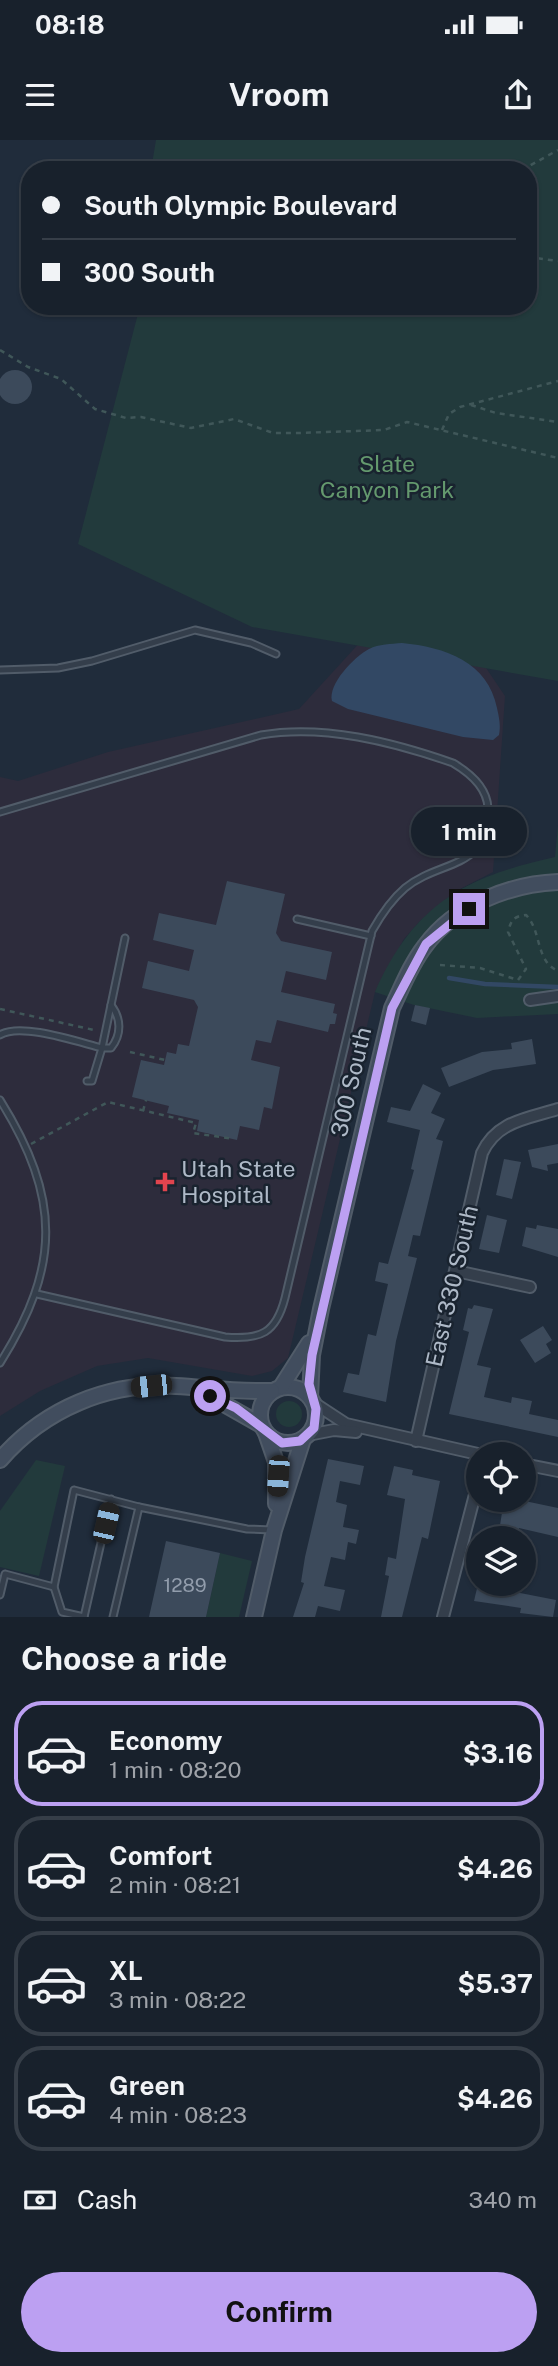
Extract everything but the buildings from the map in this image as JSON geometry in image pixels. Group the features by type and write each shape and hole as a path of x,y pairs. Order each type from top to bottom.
{"street":[{"name":"300 South","path":"312,1400 312,1355 321,1309 392,1008 426,944 454,919 485,899 512,887 558,882"},
{"path":"530,1000 558,996"},
{"name":"East 330 South","path":"416,1441 482,1153 494,1132 558,1109"},
{"path":"456,1271 530,1287"},
{"name":"300 South","path":"276,1389 307,1349 321,1309"},
{"path":"185,1387 236,1408 282,1443 334,1430 376,1433"},
{"path":"0,1460 16,1441 48,1417 80,1401 117,1390 185,1387 227,1392 299,1388 340,1421 376,1433 466,1451"},
{"path":"274,1530 278,1476 264,1429 261,1406 276,1389"},
{"path":"254,1617 274,1530 306,1437 316,1419 312,1400"},
{"path":"536,1467 558,1471"},
{"path":"443,1617 470,1512"}],"lane":[{"path":"0,670 58,668 92,662 195,630 251,643 276,654"},
{"path":"0,813 282,731 340,735 453,763 467,771 487,801 482,842 468,857 449,868 418,878 404,888 380,915 371,936 285,1298 280,1317 272,1328 256,1337 225,1337 37,1294"},
{"path":"297,919 371,936"},
{"path":"87,1081 92,1081 96,1071 125,938"},
{"path":"0,1035 16,1030 29,1031 111,1048 119,1020 111,1005"},
{"path":"0,1100 25,1147 42,1195 47,1222 47,1247 37,1294 0,1363"},
{"path":"111,1499 84,1617 62,1612 54,1587 74,1490 111,1499 139,1507 247,1529 274,1530"},
{"path":"113,1617 139,1507"},
{"path":"0,1595 5,1574 54,1587"}],"path":[{"path":"535,161 558,150"},
{"path":"537,258 558,261"},
{"path":"0,350 27,367 61,379 95,409 126,418 141,417 191,428 234,419 273,433 384,430 407,422 558,458"},
{"path":"442,430 449,415 460,407 558,381"},
{"path":"471,405 558,422"},
{"path":"440,965 480,968 519,980 526,969 508,932 511,921 518,915 526,915 533,922 543,957 558,971"},
{"path":"0,1010 94,1030"},
{"path":"130,1052 165,1060"},
{"path":"143,1111 146,1100"},
{"path":"25,1147 108,1102 196,1123 193,1133 234,1139"}],"shaded area":[{"name":"Utah State Hospital","path":"363,639 478,656 505,696 493,872 458,890 421,920 404,939 375,992 288,1358 272,1371 252,1376 148,1358 97,1366 40,1391 0,1416 0,777 18,781 108,752 299,709"}],"green space":[{"name":"Slate Canyon Park","path":"156,140 558,140 558,681 252,627 78,544 138,315 537,315 537,161 152,161"},
{"path":"558,825 558,1014 477,1018 414,1005 375,992 390,962 425,916 469,885 494,874 555,857"},
{"path":"289,1401 298,1405 302,1414 298,1423 289,1427 280,1423 276,1414 280,1405"},
{"path":"36,1460 65,1466 39,1576 0,1567 0,1511"},
{"path":"220,1553 252,1561 239,1617 206,1617"}],"water":[{"path":"402,643 449,653 474,668 492,692 499,718 499,735 493,740 463,737 348,709 332,701 338,679 356,658 373,647"}],"waterway":[{"path":"449,978 485,984 558,987"}],"place":[{"name":"Utah State Hospital","path":"165,1182"}],"route":[{"path":"210,1396 261,1424 266,1433 282,1443 300,1441 314,1428 316,1409 310,1397 309,1384 312,1355 392,1008 426,944 469,909"}]}
